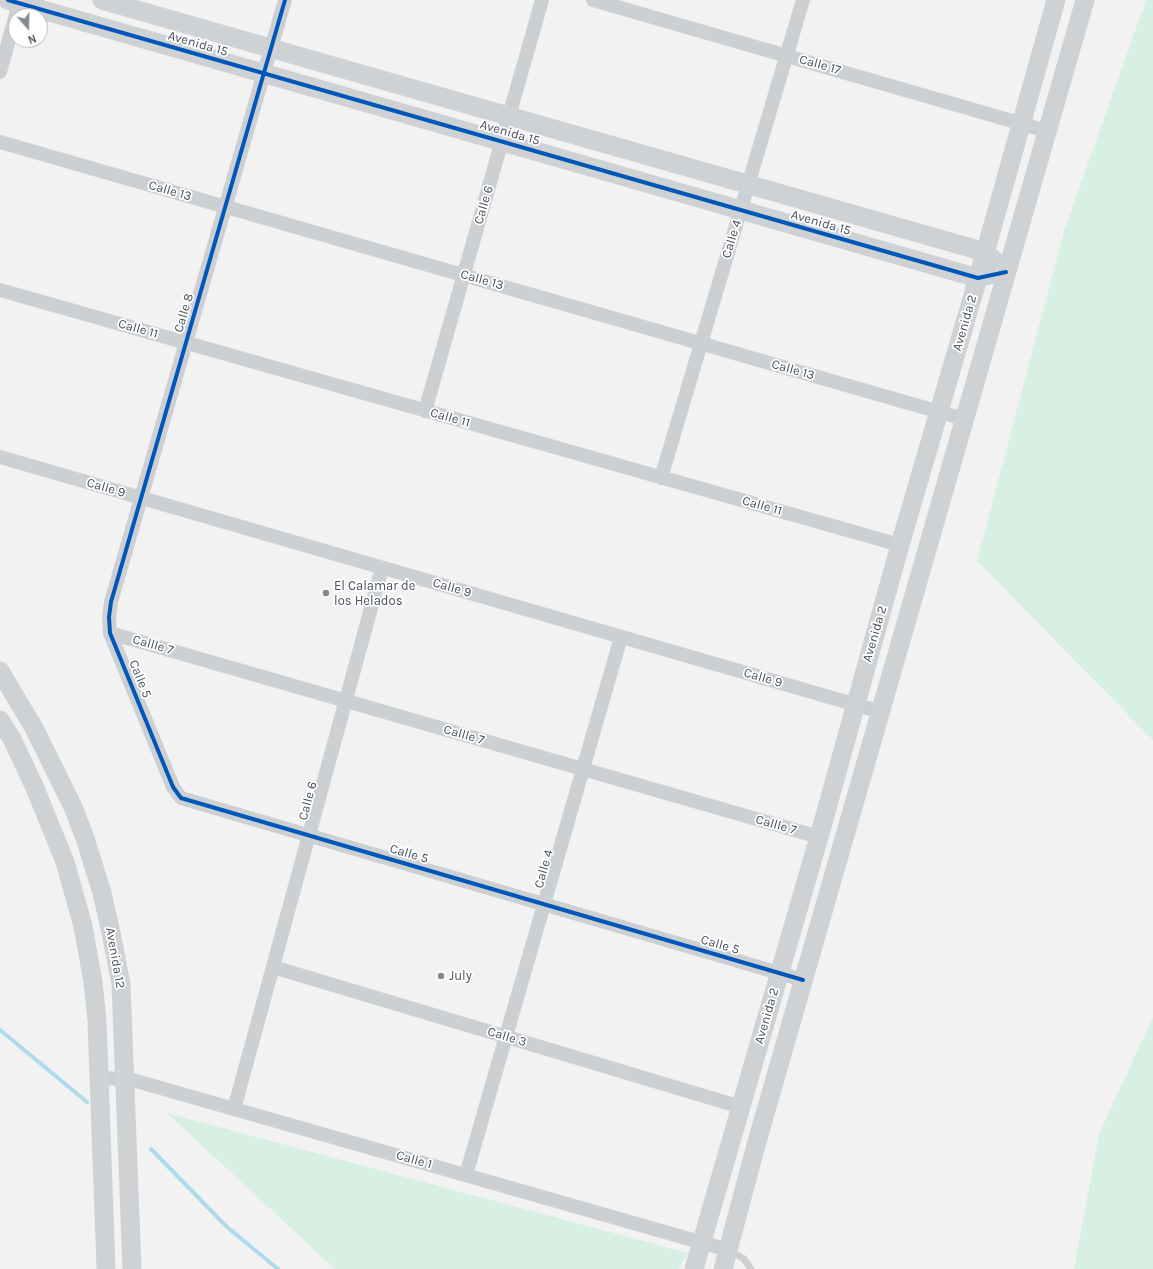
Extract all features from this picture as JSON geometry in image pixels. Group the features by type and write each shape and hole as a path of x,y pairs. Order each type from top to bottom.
{"main road":[{"name":"Avenida 15","path":"102,0 985,252 1006,272"},
{"name":"Avenida 2","path":"694,1269 819,838 900,545 978,278 1056,0"},
{"name":"Avenida 2","path":"723,1269 756,1145 803,980 1085,0"},
{"name":"Avenida 15","path":"16,1 978,278 1006,272"},
{"name":"Avenida 12","path":"0,670 34,728 73,807 85,838 102,893 121,984 132,1269"},
{"name":"Avenida 12","path":"0,720 12,739 50,823 67,869 83,926 93,982 97,1020 106,1269"}],"street":[{"name":"Calle 8","path":"110,633 109,617 111,602 285,0"},
{"name":"Calle 6","path":"425,410 542,0"},
{"name":"Calle 17","path":"593,0 1047,131"},
{"name":"Calle 4","path":"662,478 803,0"},
{"path":"0,72 16,1"},
{"name":"Calle 13","path":"0,142 964,419"},
{"name":"Calle 11","path":"0,290 900,545"},
{"name":"Calle 9","path":"0,457 881,712"},
{"name":"Calle 6","path":"234,1108 382,568"},
{"name":"Callle 7","path":"110,633 819,838"},
{"name":"Calle 5","path":"110,633 172,787 181,798 803,980"},
{"name":"Calle 4","path":"466,1175 621,637"},
{"name":"Calle 3","path":"273,967 741,1107"},
{"name":"Calle 1","path":"99,1078 125,1078 728,1250"}],"lane":[{"path":"728,1250 744,1259 751,1269"}],"green space":[{"path":"1146,0 1153,0 1153,740 977,561 1064,231"},
{"path":"1153,1017 1153,1269 1074,1269 1099,1134"},
{"path":"167,1113 688,1253 678,1269 335,1269"}],"waterway":[{"path":"0,1030 87,1102"},
{"path":"151,1149 227,1227 278,1269"}],"cycle path":[{"path":"8,0 978,278 1006,272"},
{"path":"285,0 111,602 109,617 110,633 173,787 181,798 803,980"}],"place":[{"name":"El Calamar de los Helados","path":"326,593"},
{"name":"July","path":"441,976"}]}
